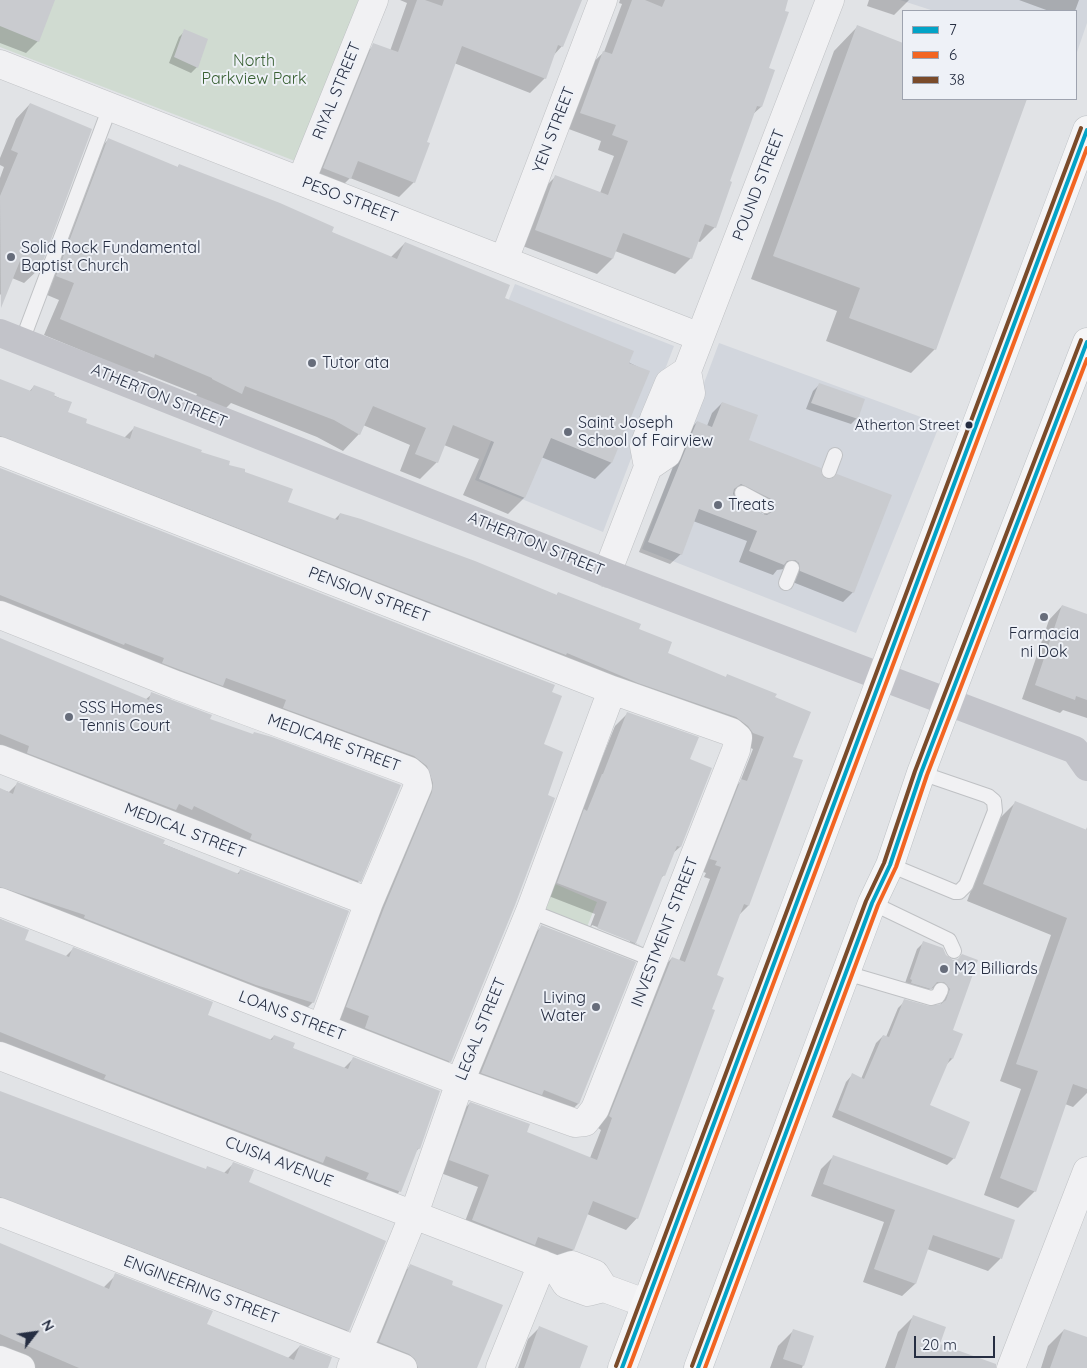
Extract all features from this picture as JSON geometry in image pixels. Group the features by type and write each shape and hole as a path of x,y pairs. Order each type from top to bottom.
{"main road":[{"path":"622,1368 1087,130"},
{"path":"698,1368 872,904 890,865 948,702 1087,342"}],"street":[{"name":"RIYAL STREET","path":"301,181 374,0"},
{"name":"YEN STREET","path":"504,260 603,0"},
{"name":"POUND STREET","path":"607,573 648,467 644,446 654,419 669,383 687,371 830,0"},
{"name":"PESO STREET","path":"0,64 700,337"},
{"name":"ATHERTON STREET","path":"11,337 607,573 1083,754"},
{"name":"PENSION STREET","path":"0,451 612,690 731,732 738,738"},
{"name":"MEDICARE STREET","path":"0,615 161,679 408,771 416,777 418,786 370,902 322,1027"},
{"name":"LEGAL STREET","path":"354,1359 414,1214 460,1082 530,911 612,690"},
{"name":"INVESTMENT STREET","path":"585,1122 595,1110 736,750 738,738"},
{"name":"MEDICAL STREET","path":"0,759 370,902"},
{"name":"LOANS STREET","path":"0,902 460,1082 575,1123 585,1122"},
{"name":"CUISIA AVENUE","path":"0,1056 550,1267 566,1284 588,1292 604,1288 645,1303"},
{"path":"1011,1368 1087,1171"},
{"name":"ENGINEERING STREET","path":"0,1212 354,1359 403,1368"},
{"path":"500,1368 550,1267"},
{"path":"0,1360 21,1368"}],"lane":[{"path":"11,337 110,107"},
{"path":"829,471 835,455"},
{"path":"742,493 766,506"},
{"path":"786,583 792,568"},
{"path":"890,865 959,892 966,885 995,811 994,801 988,796 922,773"},
{"path":"872,904 949,940 954,951"},
{"path":"530,911 654,960"},
{"path":"846,973 931,998 938,996 941,990"}],"shaded area":[{"path":"900,0 1087,0 1087,23 1077,52 1077,10 931,10"},
{"name":"Saint Joseph School of Fairview","path":"515,284 674,346 603,532 475,480 514,385 480,371"},
{"path":"719,343 940,424 856,633 642,549"}],"green space":[{"name":"North Parkview Park","path":"0,0 359,0 295,161 0,47"},
{"path":"553,883 597,902 587,927 545,909"}],"building":[{"path":"0,0 55,0 39,42 0,26"},
{"path":"417,0 425,0 442,6 444,0 582,0 563,47 558,45 546,79 462,46 427,142 430,143 415,183 358,161 351,179 323,168 373,43 398,52"},
{"path":"632,0 645,0 662,7 665,0 788,0 785,11 789,12 769,68 775,70 762,107 757,106 730,181 732,182 716,228 705,224 692,259 623,233 613,259 535,230 555,175 608,195 628,141 612,135 616,125 580,113 603,51 612,54"},
{"path":"857,25 902,43 902,100 1027,100 936,350 849,318 860,288 773,256"},
{"path":"184,29 208,39 198,68 174,57"},
{"path":"30,103 92,129 40,269 20,261 1,308 0,196 18,153 11,150"},
{"path":"108,138 178,167 179,164 280,203 334,227 332,232 397,259 405,242 510,285 505,298 634,351 629,363 650,371 612,463 551,438 525,498 479,479 494,442 453,425 438,463 415,454 426,428 373,406 360,435 334,420 245,386 242,394 212,378 155,354 154,358 60,319 74,283 56,276"},
{"path":"0,379 31,391 34,385 55,393 54,396 72,402 68,412 87,419 86,423 130,439 134,426 230,461 229,465 245,469 245,472 293,489 288,502 338,520 340,513 361,519 475,561 557,595 558,592 641,624 639,629 672,642 668,653 726,677 727,674 777,694 775,697 811,712 793,757 803,760 749,906 744,904 717,975 724,978 712,1009 715,1010 638,1219 593,1201 574,1250 538,1237 535,1245 472,1220 489,1175 449,1160 470,1102 530,1124 527,1132 597,1160 612,1118 609,1116 672,957 685,962 721,867 715,865 717,861 710,859 741,779 747,781 764,737 753,733 748,726 736,717 638,683 567,653 566,655 0,436"},
{"path":"819,383 865,399 858,419 811,403"},
{"path":"722,402 758,415 749,440 821,468 821,473 826,479 831,479 837,474 892,495 854,593 800,571 799,563 795,560 787,561 784,565 749,551 757,531 699,509 682,555 648,542 697,421 712,427","holes":["741,484 771,499 775,505 773,511 767,515 737,500 733,494 734,489"]},
{"path":"0,468 555,685 552,692 562,696 544,744 563,752 548,795 555,798 515,905 451,1062 365,1028 369,1016 346,1007 432,792 433,783 427,766 414,756 283,708 286,700 226,678 223,686 162,663 164,658 125,643 124,645 0,595"},
{"path":"1062,605 1087,614 1087,700 1076,696 1075,700 1035,685"},
{"path":"0,638 149,700 151,692 212,715 210,719 253,734 254,732 272,737 401,785 361,882 250,839 252,834 194,806 192,810 179,804 176,810 27,753 29,746 0,734"},
{"path":"627,712 699,737 690,759 712,768 681,847 677,846 665,876 663,875 636,943 642,946 597,928 607,902 557,883 584,809 587,811"},
{"path":"17,782 165,840 163,844 239,874 240,869 349,911 314,1003 256,985 84,918 85,915 0,887 0,788 13,794"},
{"path":"1015,801 1087,830 1087,1089 1073,1084 1036,1192 1000,1178 1038,1071 1016,1064 1067,918 983,884"},
{"path":"0,919 29,930 25,940 69,957 73,947 213,1002 208,1015 272,1040 274,1035 295,1043 293,1048 348,1069 353,1057 440,1091 420,1149 418,1148 401,1192 366,1179 369,1173 326,1156 323,1163 104,1079 106,1075 0,1032"},
{"path":"541,925 636,962 579,1104 544,1090 542,1095 481,1073"},
{"path":"923,941 943,948 946,955 953,960 958,959 962,954 978,960 953,1030 963,1034 953,1059 950,1058 930,1105 970,1122 955,1159 838,1110 852,1073 864,1079 883,1035 889,1037 904,999 929,1006 941,1004 946,1000 950,989 944,982 937,982 931,989 911,983 912,980 910,979"},
{"path":"0,1091 206,1169 207,1166 228,1174 233,1162 254,1170 249,1182 386,1241 349,1331 0,1197"},
{"path":"833,1155 1015,1220 1002,1259 933,1235 916,1284 874,1269 895,1210 823,1184"},
{"path":"0,1243 109,1289 115,1273 213,1311 207,1324 294,1360 300,1345 332,1357 328,1368 79,1368 0,1334"},
{"path":"410,1264 453,1281 452,1285 503,1305 477,1368 418,1368 415,1359 409,1354 379,1342"},
{"path":"913,1315 946,1327 940,1344 996,1364 996,1368 895,1368"},
{"path":"539,1326 588,1346 580,1368 524,1368"},
{"path":"793,1329 814,1336 804,1366 783,1359"},
{"path":"1064,1329 1087,1337 1087,1368 1050,1368"}],"transit line":[{"name":"38","path":"616,1366 1081,128"},
{"name":"7","path":"622,1368 1087,130"},
{"name":"6","path":"629,1368 1087,148"},
{"name":"38","path":"692,1366 866,901 884,863 915,771 1081,340"},
{"name":"7","path":"698,1368 872,903 890,865 921,773 1087,342"},
{"name":"6","path":"705,1368 878,905 896,867 927,775 1087,359"}],"place":[{"name":"Solid Rock Fundamental Baptist Church","path":"11,257"},
{"name":"Tutor ata","path":"312,363"},
{"name":"Atherton Street","path":"969,425"},
{"name":"Saint Joseph School of Fairview","path":"568,432"},
{"name":"Treats","path":"718,505"},
{"name":"Farmacia ni Dok","path":"1044,617"},
{"name":"SSS Homes Tennis Court","path":"69,717"},
{"name":"M2 Billiards","path":"944,969"},
{"name":"Living Water","path":"596,1007"}]}
